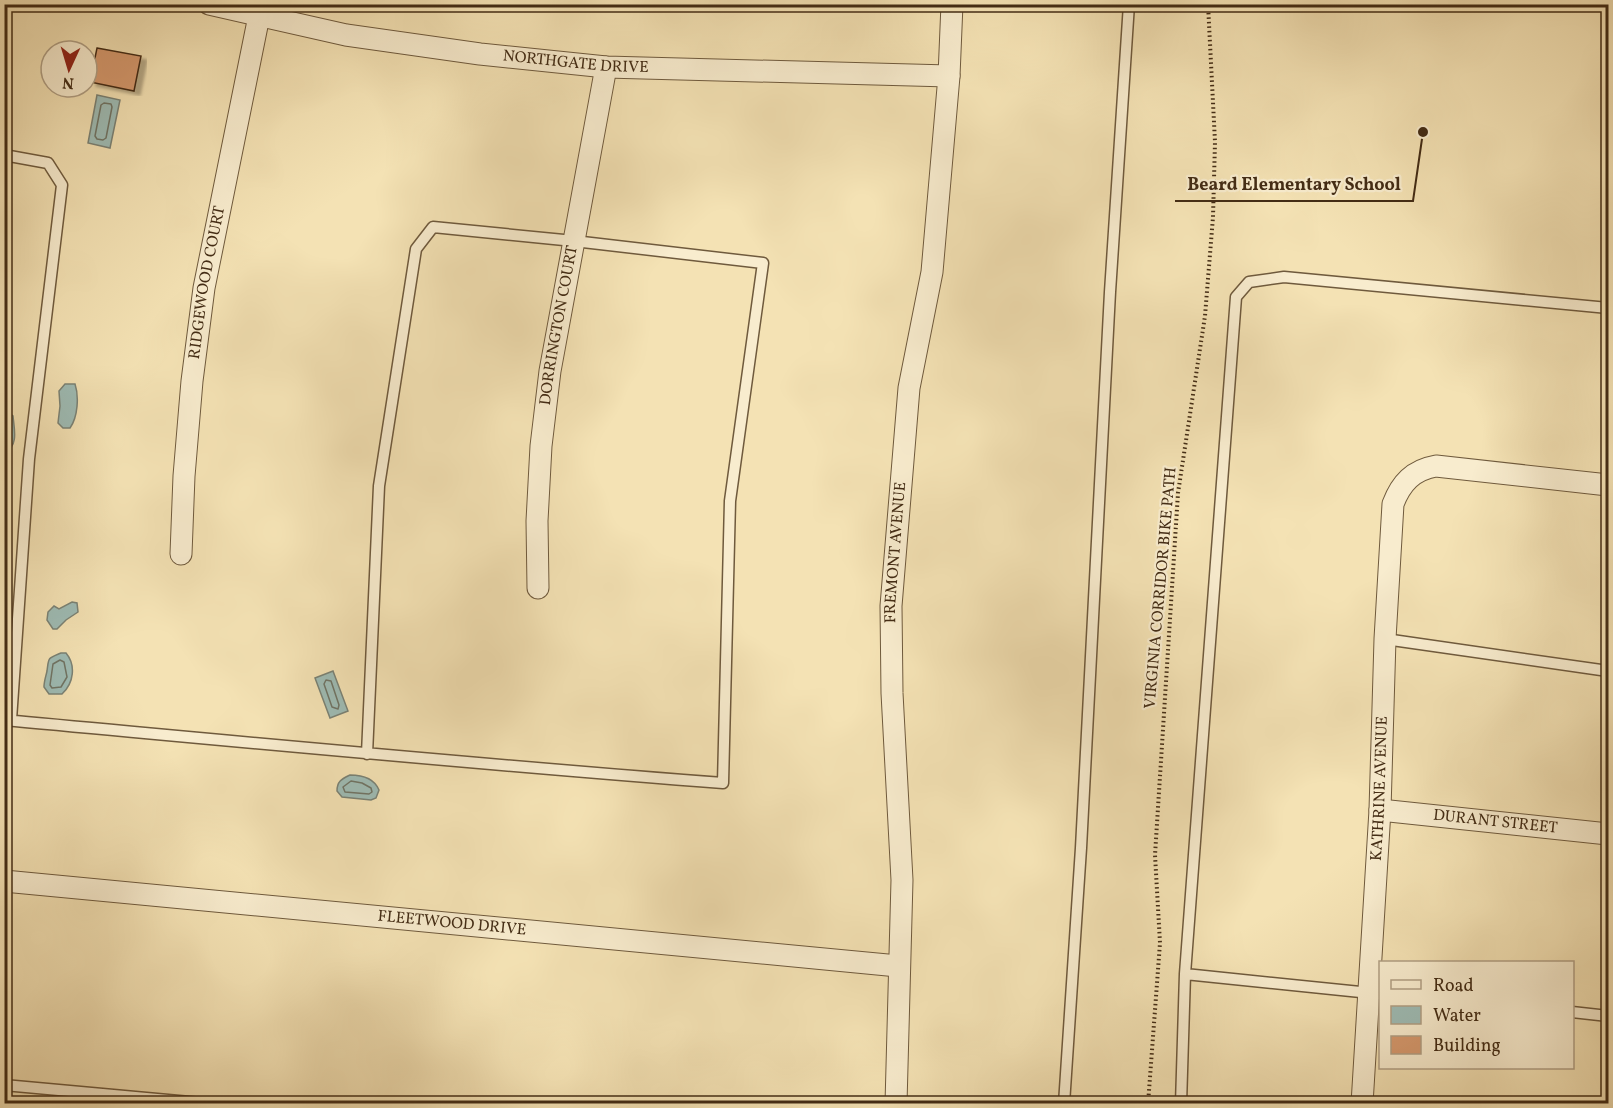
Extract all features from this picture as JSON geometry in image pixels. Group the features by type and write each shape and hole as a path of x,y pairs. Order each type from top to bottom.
{"street":[{"name":"NORTHGATE DRIVE","path":"209,4 357,37 480,54 606,67 949,76"},
{"name":"FREMONT AVENUE","path":"897,1104 898,966 902,880 892,693 891,606 909,388 932,272 949,76 952,4"},
{"name":"RIDGEWOOD COURT","path":"181,554 183,476 190,393 204,288 260,16"},
{"name":"DORRINGTON COURT","path":"538,588 537,521 541,446 550,371 606,67"},
{"name":"KATHRINE AVENUE","path":"1362,1104 1374,993 1385,639 1393,504 1408,477 1424,468 1436,466 1608,485"},
{"name":"DURANT STREET","path":"1380,810 1608,834"},
{"name":"FLEETWOOD DRIVE","path":"4,881 898,966"}],"lane":[{"path":"1064,1104 1081,848 1111,280 1129,4"},
{"path":"4,155 48,164 62,185 29,459 8,720 367,754 723,783 730,501 763,263 433,227 416,249 379,486 367,754"},
{"path":"1181,1104 1185,974 1236,297 1249,282 1284,278 1608,308"},
{"path":"1385,639 1608,671"},
{"path":"1185,974 1374,993"},
{"path":"1574,1012 1608,1016"},
{"path":"4,1085 212,1104"}],"path":[{"name":"VIRGINIA CORRIDOR BIKE PATH","path":"1148,1104 1160,943 1155,855 1178,493 1206,316 1214,217 1215,142 1208,4"}],"water":[{"path":"99,95 120,100 110,148 88,143 96,99 99,99"},
{"path":"65,384 75,384 77,394 76,412 70,428 63,428 58,423 59,391"},
{"path":"5,410 13,416 15,436 12,446 5,452"},
{"path":"72,602 77,603 78,612 57,629 53,629 47,620 48,612 54,606 59,609"},
{"path":"61,653 66,653 71,663 71,679 62,694 49,694 44,687 49,661"},
{"path":"333,671 348,711 330,718 315,678"},
{"path":"350,775 371,780 379,790 376,798 371,800 342,797 337,791 338,785 342,779"}],"building":[{"path":"99,48 141,56 134,91 99,84"}],"place":[{"name":"Beard Elementary School","path":"1423,132"}]}
